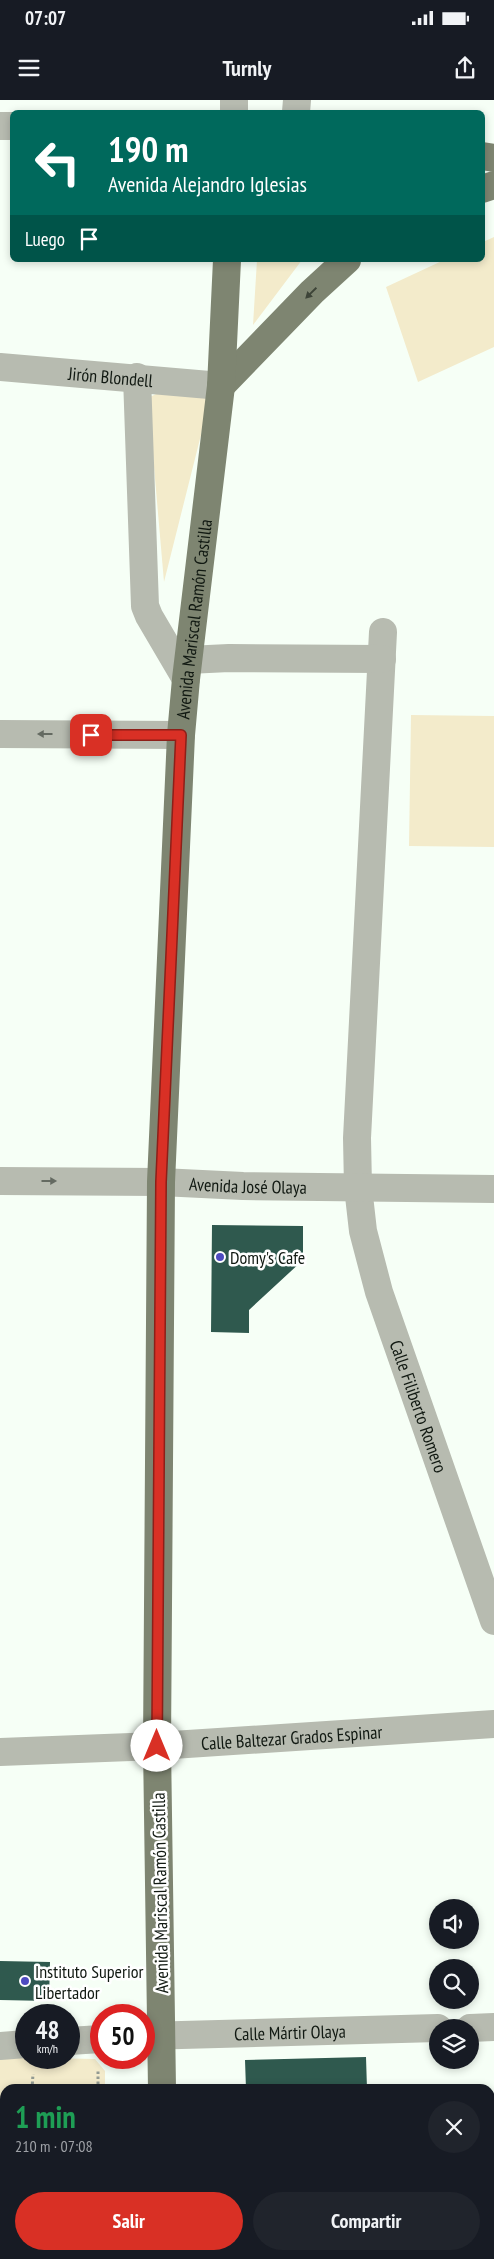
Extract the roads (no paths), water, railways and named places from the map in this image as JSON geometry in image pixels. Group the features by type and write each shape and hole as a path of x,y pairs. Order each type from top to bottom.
{"main road":[{"name":"Avenida Mariscal Ramón Castilla","path":"153,2004 161,1182 181,735 221,386 227,262"},
{"path":"221,386 312,292 345,262"},
{"name":"Avenida Mariscal Ramón Castilla","path":"155,2047 161,2084"}],"street":[{"name":"Jirón Blondell","path":"0,367 137,377 221,386"},
{"path":"137,377 145,606 149,616 187,670 229,658 382,659"},
{"name":"Calle Filiberto Romero","path":"383,632 357,1138 358,1187 363,1231 379,1292 494,1621"},
{"path":"0,734 181,735"},
{"name":"Avenida José Olaya","path":"0,1181 161,1182 242,1186 494,1189"},
{"name":"Calle Baltezar Grados Espinar","path":"0,1752 157,1746 494,1724"},
{"path":"479,2028 494,2027"},
{"name":"Calle Mártir Olaya","path":"155,2035 429,2028"},
{"path":"0,2046 15,2045"}],"place":[{"name":"Domy's Cafe","path":"220,1257"},
{"name":"Instituto Superior Libertador","path":"25,1981"}]}
